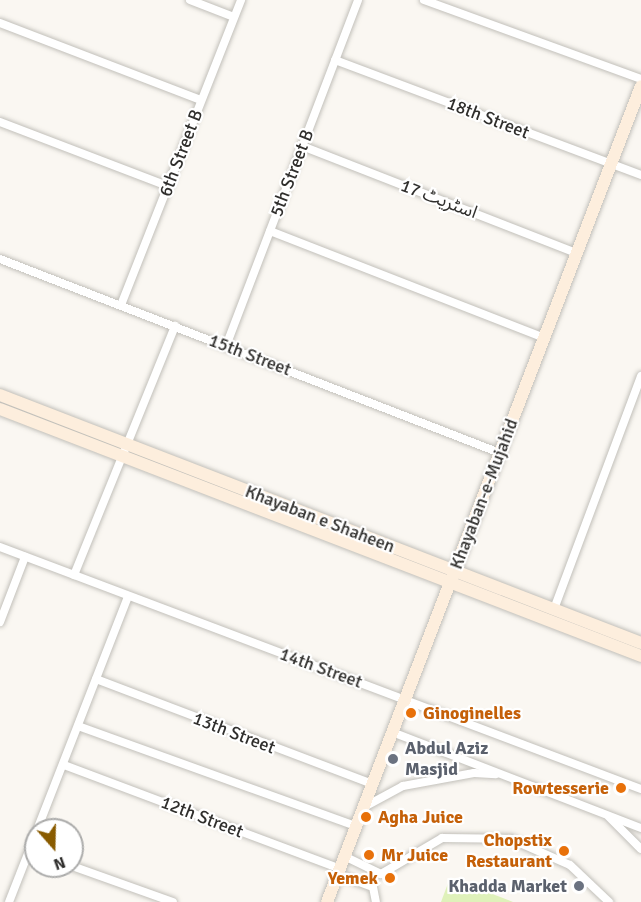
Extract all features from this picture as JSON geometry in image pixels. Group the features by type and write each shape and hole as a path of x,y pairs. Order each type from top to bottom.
{"main road":[{"name":"Khayaban-e-Mujahid","path":"327,902 641,86"},
{"name":"Khayaban e Shaheen","path":"0,395 127,444 641,656"},
{"name":"Khayaban e Shaheen","path":"0,410 452,577 554,609 641,643"}],"street":[{"path":"190,0 234,17"},
{"name":"6th Street B","path":"121,305 241,0"},
{"name":"5th Street B","path":"226,346 358,0"},
{"path":"424,0 641,79"},
{"path":"0,23 201,100"},
{"name":"18th Street","path":"335,60 641,175"},
{"path":"0,122 168,186"},
{"name":"اسٹریٹ 17","path":"302,146 577,253"},
{"path":"270,231 544,338"},
{"name":"15th Street","path":"0,259 500,453"},
{"path":"74,575 175,326"},
{"path":"554,609 641,376"},
{"name":"14th Street","path":"0,547 641,789"},
{"path":"0,622 24,557"},
{"path":"43,818 128,596"},
{"name":"13th Street","path":"96,679 372,784"},
{"path":"78,726 357,823 369,801 403,786 474,773 505,775"},
{"path":"392,732 641,828"},
{"name":"12th Street","path":"64,765 364,883"},
{"path":"605,814 641,849"},
{"path":"345,856 371,870 385,873 442,838 511,838 570,865 609,902"},
{"path":"9,902 24,869"},
{"path":"84,870 173,902"},
{"path":"371,870 364,883 376,890 376,902"}],"green space":[{"path":"451,878 513,902 441,902"}],"place":[{"name":"Ginoginelles","path":"411,713"},
{"name":"Abdul Aziz Masjid","path":"393,759"},
{"name":"Rowtesserie","path":"621,788"},
{"name":"Agha Juice","path":"366,817"},
{"name":"Chopstix Restaurant","path":"564,851"},
{"name":"Mr Juice","path":"369,855"},
{"name":"Yemek","path":"390,878"},
{"name":"Khadda Market","path":"579,886"}]}
